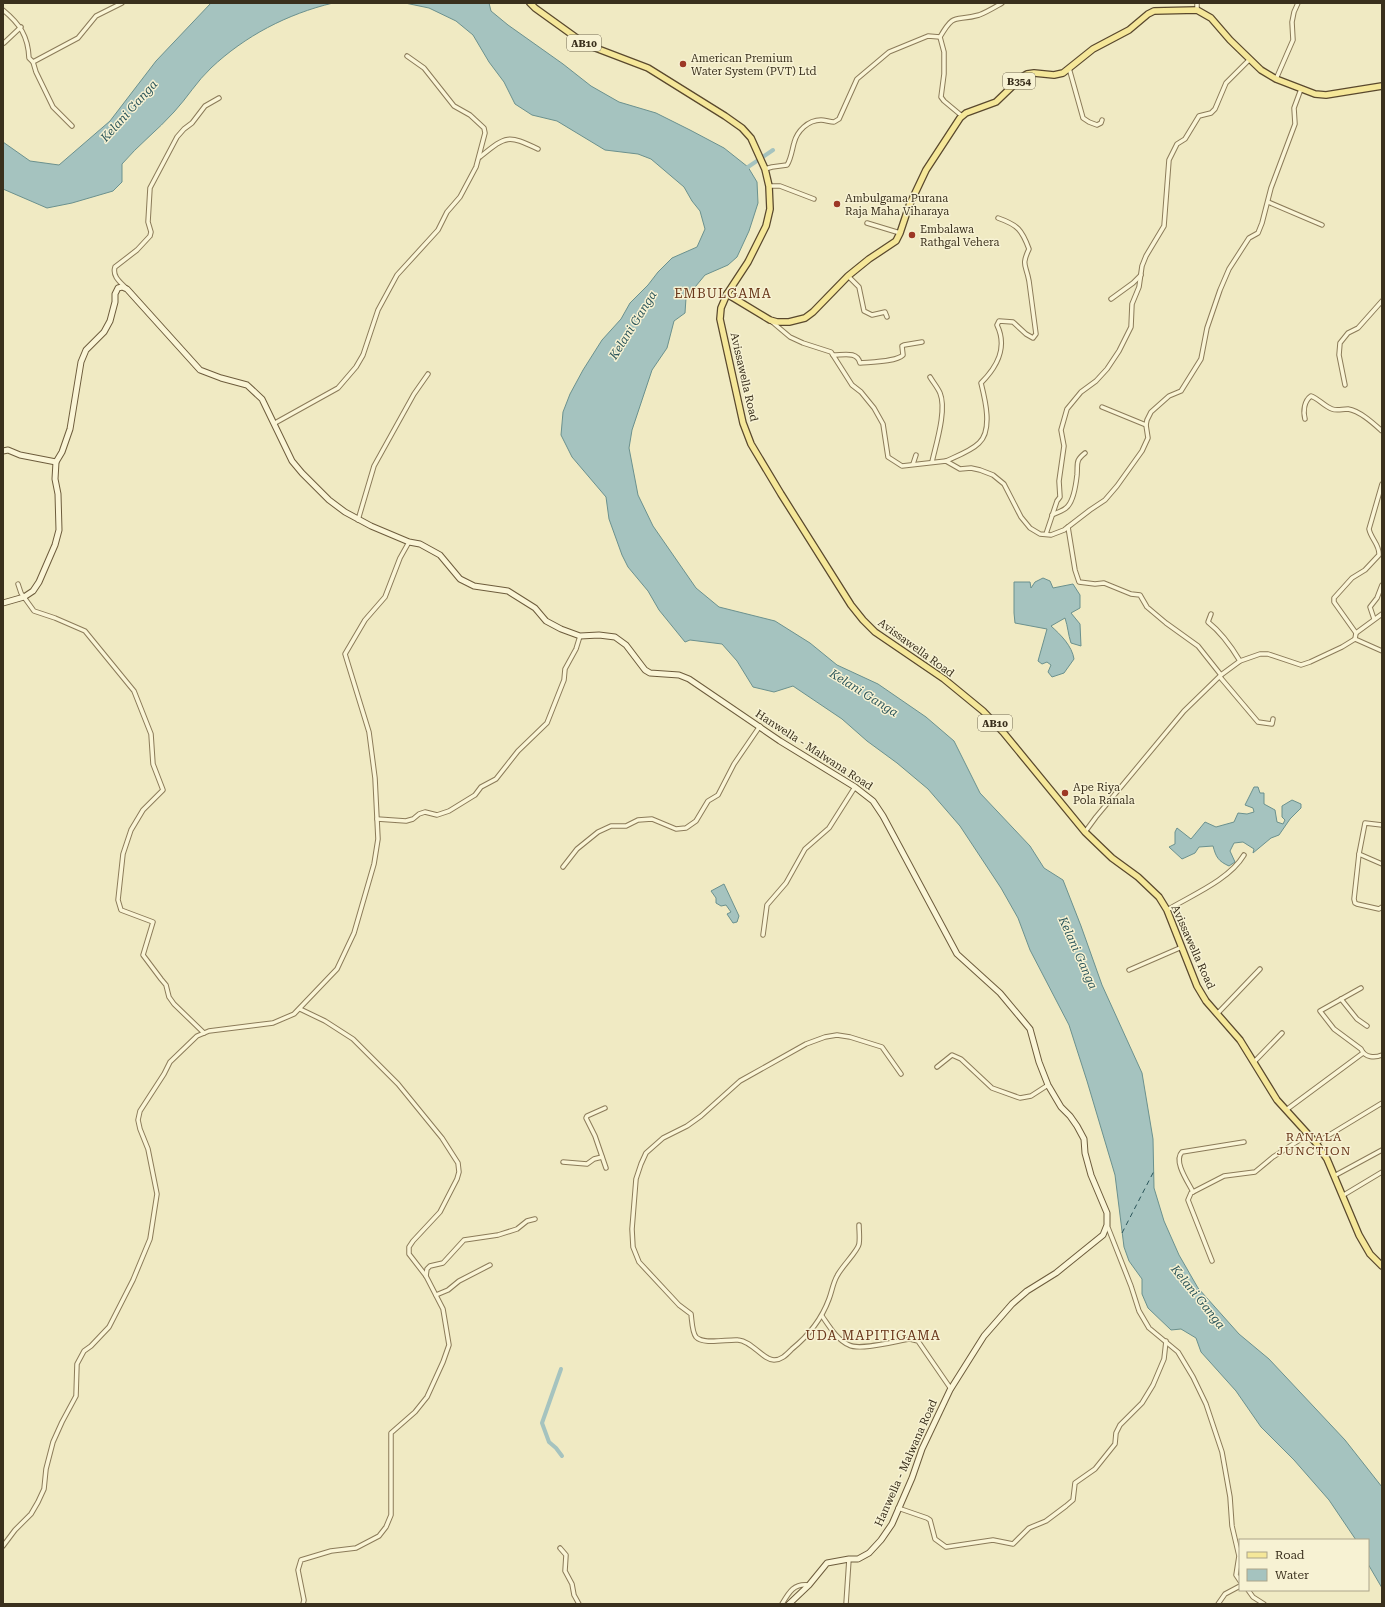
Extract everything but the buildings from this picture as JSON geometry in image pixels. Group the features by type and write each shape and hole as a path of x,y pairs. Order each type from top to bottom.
{"main road":[{"name":"Avissawella Road","path":"530,3 585,44 648,68 731,120 742,128 754,142 765,170 769,186 770,209 766,226 748,262 727,294 721,308 720,319 743,423 751,444 851,605 863,620 875,632 944,679 983,711 1003,732 1085,832 1112,858 1153,890 1167,910 1197,986 1217,1014 1240,1040 1277,1100 1316,1142 1327,1159 1359,1235 1370,1254 1382,1266"},
{"path":"1198,10 1211,18 1230,40 1261,70 1276,79 1301,90 1326,96 1382,86"},
{"name":"B354","path":"962,116 996,102 1027,74 1059,74 1093,49 1129,30 1151,12 1198,10"},
{"path":"727,294 770,320 777,322 789,322 805,318 813,312 848,276 869,259 892,245 900,233 909,206 926,170 947,136 962,116"}],"street":[{"path":"33,62 78,38 96,16 122,3"},
{"path":"962,116 941,97 944,52 940,37 946,26 954,18 981,14 1002,3"},
{"path":"1197,3 1198,10"},
{"path":"1276,79 1293,40 1292,22 1298,3"},
{"path":"3,10 21,27 29,46 29,58 33,62 36,72 53,107 72,126"},
{"path":"4,43 21,27"},
{"path":"765,170 772,167 787,165 795,139 802,128 812,122 821,120 834,122 839,119 857,79 889,52 928,36 940,37"},
{"path":"275,423 338,388 356,367 363,356 378,310 397,275 438,230 447,212 460,197 476,167 485,133 484,128 470,115 454,106 424,68 407,56"},
{"path":"1046,534 1057,501 1060,497 1059,481 1064,446 1061,430 1067,409 1081,392 1096,381 1107,369 1119,351 1131,327 1132,304 1139,287 1146,256 1164,226 1167,168 1173,151 1199,116 1211,113 1215,109 1226,83 1250,59"},
{"path":"1069,68 1083,118 1097,125 1101,123 1102,120"},
{"path":"946,461 960,468 971,468 993,475 1004,484 1021,517 1030,528 1040,534 1051,535 1068,527 1105,500 1142,451 1148,438 1146,425 1151,412 1169,396 1181,391 1201,359 1207,328 1229,269 1249,238 1258,234 1271,188 1295,124 1294,108 1301,90"},
{"path":"127,289 115,277 114,270 115,267 150,236 151,232 148,222 150,188 177,137 192,123 204,106 219,98"},
{"path":"479,158 499,142 509,138 522,141 538,149"},
{"path":"769,186 780,186 814,200"},
{"path":"1268,202 1322,225"},
{"path":"770,320 790,337 803,343 827,350 833,355 852,385 861,392 874,408 883,424 888,457 902,466 946,461 978,444 983,438 988,412 981,383 997,365 1002,349 1000,331 997,325 1000,321 1013,322 1026,334 1033,338 1036,334 1028,273 1024,267 1024,260 1029,249 1024,235 1019,229 1011,222 998,218"},
{"path":"868,222 900,233"},
{"path":"1111,299 1133,283 1141,275"},
{"path":"848,276 859,287 864,311 872,315 885,312 887,317"},
{"path":"3,603 24,596 33,591 39,582 55,545 59,530 58,494 55,479 56,462 62,452 70,429 81,362 86,350 104,332 110,321 115,302 115,294 118,288 122,287 127,289"},
{"name":"Hanwella - Malwana Road","path":"127,289 200,370 221,378 247,385 262,398 275,423 284,446 302,474 329,500 358,520 409,542 420,544 440,555 460,579 474,586 508,591 535,608 546,621 561,629 580,636 599,634 615,637 626,645 645,670 650,673 679,675 689,679 780,741 855,787 873,801 883,816 957,954 1000,993 1030,1029 1039,1062 1048,1085 1061,1107 1074,1121 1084,1138 1085,1153 1091,1175 1107,1213 1107,1225 1103,1235 1056,1273 1027,1291 1012,1304 984,1336 967,1362 952,1390 950,1390 922,1449 912,1478 892,1524 881,1540 869,1553 858,1559 827,1563 809,1585 789,1604"},
{"path":"1345,385 1339,355 1340,343 1348,333 1358,328 1382,301"},
{"path":"833,355 855,355 859,358 860,363 882,361 901,357 903,355 902,346 904,345 922,342"},
{"path":"358,520 374,466 414,394 428,374"},
{"path":"930,377 940,394 942,402 942,412 932,462"},
{"path":"1304,419 1304,407 1307,399 1311,396 1331,409 1348,409 1354,411 1382,431"},
{"path":"1102,407 1146,425"},
{"path":"3,451 8,450 27,457 56,462"},
{"path":"1052,515 1064,510 1069,505 1077,475 1076,464 1079,458 1085,453"},
{"path":"913,464 916,456"},
{"path":"1356,633 1334,602 1334,598 1352,578 1365,570 1379,555 1379,549 1370,536 1369,529 1382,484"},
{"path":"1068,527 1075,570 1079,582 1096,584 1104,583 1131,594 1140,595 1147,607 1198,646 1220,676 1258,722 1272,724 1273,719"},
{"path":"3,1546 15,1530 31,1514 38,1502 44,1489 46,1469 54,1442 62,1422 76,1396 77,1364 84,1351 91,1346 109,1327 133,1280 150,1239 157,1194 148,1149 138,1120 140,1111 170,1062 197,1036 223,1029 251,1027 273,1023 294,1014 337,969 354,933 374,864 378,839 375,778 369,732 345,654 365,620 385,597 400,558 409,542"},
{"path":"18,584 34,611 85,631 134,691 151,734 153,764 163,790 143,810 131,830 123,854 118,900 121,910 153,922 143,955 166,985 169,997 174,1004 204,1033"},
{"path":"1374,619 1370,607 1377,598 1382,585"},
{"path":"1212,614 1208,622 1219,630 1228,641 1240,661"},
{"path":"1355,639 1356,633 1382,614"},
{"path":"377,819 406,821 425,812 437,815 449,811 476,795 481,787 496,779 518,750 547,723 564,680 565,669 576,649 580,636"},
{"path":"1085,832 1184,711 1220,676 1240,661 1260,654 1268,654 1301,665 1336,650 1355,639"},
{"path":"1355,639 1382,651"},
{"path":"563,867 576,849 598,832 611,826 626,826 638,820 652,819 676,829 686,828 696,821 708,801 718,795 734,764 760,726"},
{"path":"763,935 766,906 786,883 805,849 829,828 855,787"},
{"path":"1382,825 1368,823 1364,824 1359,854 1355,903 1379,909 1382,907"},
{"path":"1359,854 1382,864"},
{"path":"1167,910 1224,876 1240,861 1244,855"},
{"path":"1129,970 1182,947"},
{"path":"1217,1014 1260,968"},
{"path":"1360,988 1320,1011 1334,1029 1363,1053 1369,1057 1378,1057 1382,1055"},
{"path":"1341,999 1357,1019 1367,1026"},
{"path":"300,1009 325,1021 353,1039 398,1084 442,1138 458,1163 459,1172 457,1180 440,1212 409,1247 409,1254 426,1276 443,1308 449,1344 443,1362 427,1397 415,1412 391,1433 391,1515 386,1527 379,1536 356,1548 331,1551 301,1560 298,1570 304,1600 303,1604"},
{"path":"1254,1062 1282,1033"},
{"path":"859,1225 859,1245 854,1254 848,1259 837,1275 822,1316 804,1340 782,1358 774,1360 768,1358 748,1343 738,1340 702,1341 696,1337 693,1329 691,1314 679,1305 639,1262 633,1247 632,1229 636,1179 646,1153 663,1138 687,1126 701,1116 740,1081 806,1044 825,1037 838,1035 850,1036 882,1047 901,1074"},
{"path":"1286,1110 1363,1053"},
{"path":"937,1067 952,1056 961,1060 992,1088 1020,1098 1031,1096 1048,1085"},
{"path":"1316,1142 1382,1103"},
{"path":"605,1108 590,1113 586,1118 595,1136 606,1168"},
{"path":"1212,1261 1188,1200 1192,1192 1224,1176 1255,1172 1273,1157 1308,1134"},
{"path":"1192,1192 1179,1160 1182,1152 1244,1142"},
{"path":"1334,1176 1382,1150"},
{"path":"563,1162 587,1164 594,1159 602,1157"},
{"path":"1342,1196 1382,1172"},
{"path":"426,1276 427,1269 430,1266 442,1263 464,1240 498,1235 517,1229 527,1221 535,1219"},
{"path":"1107,1225 1131,1286 1139,1311 1149,1328 1178,1352 1193,1377 1206,1404 1222,1452 1230,1497 1232,1526 1239,1556 1236,1575 1239,1580"},
{"path":"436,1295 448,1290 459,1281 490,1265"},
{"path":"822,1316 836,1334 850,1346 859,1348 910,1339 918,1341 952,1390"},
{"path":"898,1508 930,1520 935,1539 946,1547 994,1540 1013,1544 1029,1528 1046,1521 1073,1500 1075,1482 1095,1469 1115,1444 1116,1433 1120,1425 1142,1403 1153,1385 1164,1359 1166,1341"},
{"path":"560,1548 566,1555 565,1571 572,1584 574,1595 579,1604"},
{"path":"846,1604 849,1559"},
{"path":"782,1604 790,1590 803,1584 809,1585"},
{"path":"1218,1604 1225,1594 1239,1587"},
{"path":"1249,1591 1253,1597 1264,1604"}],"water":[{"name":"Kelani Ganga","path":"211,3 333,3 299,13 283,20 252,36 224,56 206,73 168,119 122,164 122,182 113,191 72,203 47,208 3,189 3,142 30,161 59,165 110,121 156,61"},
{"name":"Kelani Ganga","path":"405,3 489,3 491,11 508,25 591,86 619,102 656,113 690,130 724,148 748,167 757,182 758,203 749,231 737,257 728,265 705,275 686,298 685,313 674,321 667,348 652,370 632,430 629,448 638,495 653,526 696,588 719,607 775,621 810,643 837,665 878,684 926,717 954,741 980,793 1030,846 1044,868 1063,880 1102,985 1142,1073 1153,1139 1154,1188 1164,1221 1179,1255 1198,1288 1239,1334 1269,1359 1345,1440 1382,1487 1382,1588 1369,1566 1369,1539 1355,1539 1329,1500 1294,1460 1261,1427 1236,1391 1201,1352 1196,1338 1181,1329 1171,1330 1148,1308 1142,1294 1142,1279 1129,1261 1124,1247 1115,1175 1069,1025 1030,950 1018,918 1001,888 960,826 928,789 897,763 867,741 842,719 793,686 774,692 753,687 737,661 722,644 690,640 685,642 659,610 648,591 628,567 609,519 606,497 572,457 561,435 563,412 570,394 602,340 621,319 630,303 672,258 697,247 705,229 700,211 684,187 651,159 638,154 605,150 557,121 532,115 515,104 504,82 489,62 473,35 456,21 429,8"},
{"path":"1043,578 1050,581 1053,588 1073,584 1080,595 1080,608 1071,613 1080,624 1081,646 1071,643 1065,618 1051,626 1068,645 1074,659 1064,673 1052,677 1048,672 1051,665 1047,662 1042,664 1038,661 1047,629 1015,623 1014,613 1014,582 1030,582 1031,588 1035,582"},
{"path":"1254,787 1258,787 1260,793 1264,793 1264,804 1275,810 1277,822 1283,824 1285,820 1282,817 1282,806 1292,800 1301,804 1301,808 1290,819 1279,835 1271,838 1253,853 1254,849 1243,842 1234,843 1230,851 1235,862 1229,866 1218,858 1213,846 1199,847 1195,853 1182,859 1169,847 1175,844 1175,832 1177,828 1191,839 1205,822 1216,827 1234,822 1238,813 1247,814 1254,812 1253,808 1245,805"},
{"path":"724,884 739,916 737,922 733,923 727,914 731,912 726,905 721,906 716,903 716,898 711,891"}],"waterway":[{"path":"748,167 773,150"},
{"path":"561,1369 542,1423 549,1442 562,1456"}],"ferry route":[{"path":"1122,1233 1154,1171"}],"place":[{"name":"American Premium Water System (PVT) Ltd","path":"683,64"},
{"name":"Ambulgama Purana Raja Maha Viharaya","path":"837,204"},
{"name":"Embalawa Rathgal Vehera","path":"912,235"},
{"name":"Ape Riya Pola Ranala","path":"1065,793"}],"district":[{"name":"EMBULGAMA","path":"723,293"},
{"name":"RANALA JUNCTION","path":"1314,1144"},
{"name":"UDA MAPITIGAMA","path":"873,1335"}]}
